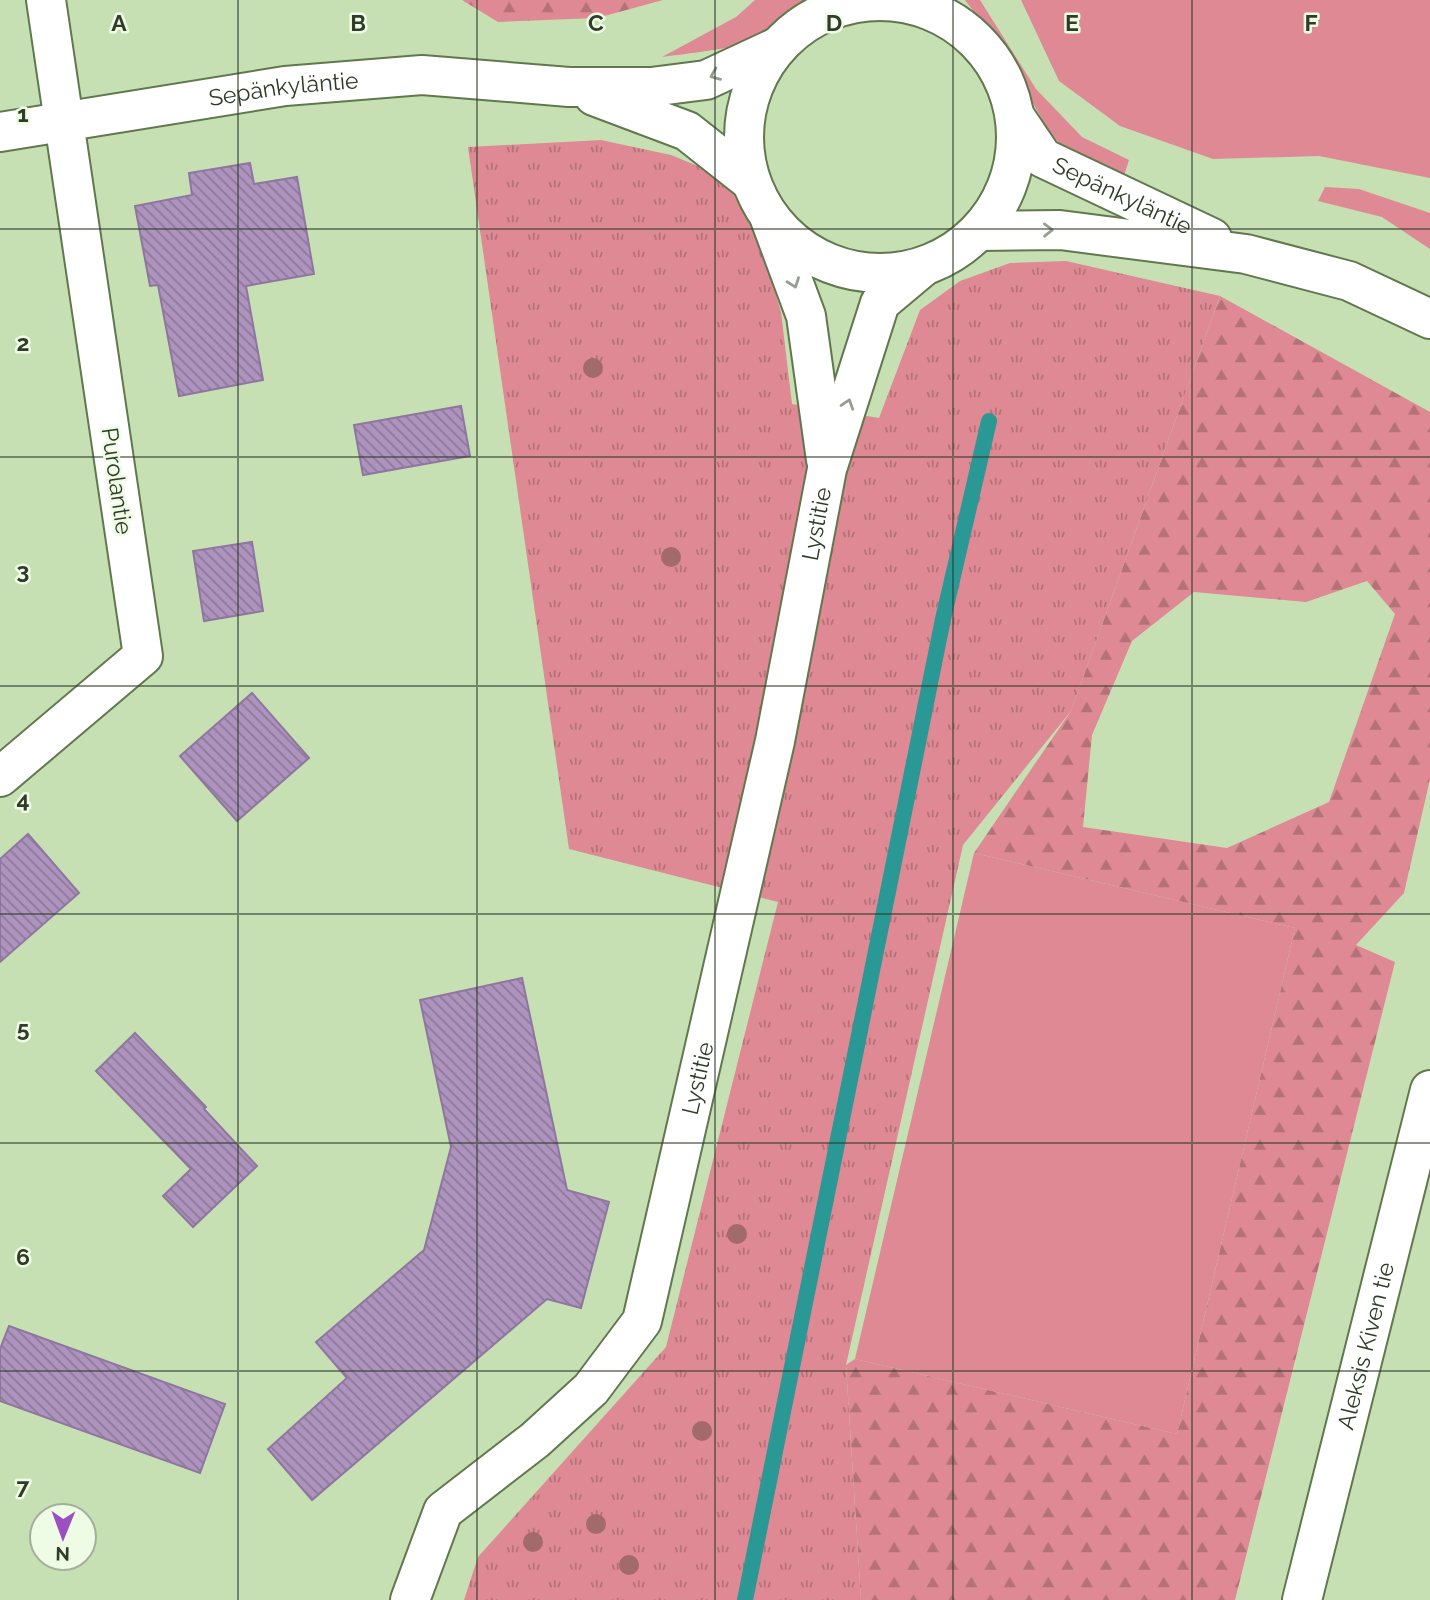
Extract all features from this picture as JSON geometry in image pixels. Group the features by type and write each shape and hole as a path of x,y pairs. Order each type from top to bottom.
{"street":[{"path":"46,0 64,121"},
{"path":"885,1 934,7 967,31 990,56 1007,85 1016,118 1017,149 1011,179 998,207 979,231 953,253 923,267 881,274 839,268 801,249 770,219 749,180 743,143 746,110 757,77 777,47 802,25 832,5 885,1"},
{"name":"Sepänkyläntie","path":"0,132 285,86 422,75 569,87 651,87 706,79 777,47"},
{"name":"Sepänkyläntie","path":"569,87 687,131 749,180"},
{"name":"Sepänkyläntie","path":"1016,118 1043,158 1246,254"},
{"name":"Purolantie","path":"0,776 143,656 64,121"},
{"name":"Lystitie","path":"770,219 806,316 827,469"},
{"name":"Sepänkyläntie","path":"979,231 1060,230 1246,254 1349,281 1430,318"},
{"name":"Lystitie","path":"410,1600 443,1511 535,1440 591,1389 642,1321 775,741 827,469 880,303 923,267"},
{"name":"Aleksis Kiven tie","path":"1302,1600 1430,1090"}],"green space":[{"path":"462,0 663,0 597,18 498,22"},
{"path":"755,0 811,0 801,15 767,37 723,48 662,57 736,17"},
{"path":"965,0 980,0 1036,89 1082,137 1129,160 1123,179 1075,162 1048,130 1002,48"},
{"path":"1021,0 1430,0 1430,178 1319,156 1213,159 1120,126 1059,81"},
{"path":"601,140 671,155 722,176 751,212 781,312 792,404 879,418 920,310 960,281 1010,263 1066,261 1220,296 1071,711 963,845 846,1365 861,1600 464,1600 478,1557 666,1347 778,902 569,849 468,147"},
{"path":"1325,187 1359,189 1430,213 1430,249 1382,217 1318,201"},
{"path":"1220,296 1430,412 1430,779 1404,893 1356,945 1395,962 1235,1600 861,1600 846,1365 855,1359 1177,1434 1295,928 974,853 1071,711","holes":["1367,581 1395,614 1329,802 1227,848 1083,827 1092,735 1132,641 1194,592 1306,602"]},
{"path":"974,853 1295,928 1177,1434 855,1359"}],"building":[{"path":"250,163 254,184 297,177 314,274 246,286 263,380 179,396 158,285 150,286 135,206 192,195 189,173"},
{"path":"461,406 470,456 363,475 354,425"},
{"path":"252,542 263,611 204,621 193,551"},
{"path":"252,693 309,758 237,821 180,756"},
{"path":"28,834 79,893 0,962 0,859"},
{"path":"522,978 567,1190 609,1202 581,1308 547,1299 312,1500 268,1449 347,1378 316,1342 424,1250 451,1147 420,1000"},
{"path":"135,1033 206,1107 204,1109 257,1166 193,1227 163,1196 191,1169 96,1071"},
{"path":"9,1326 225,1404 200,1473 0,1401 0,1349"}],"waterway":[{"path":"745,1600 943,619 989,421"}]}
